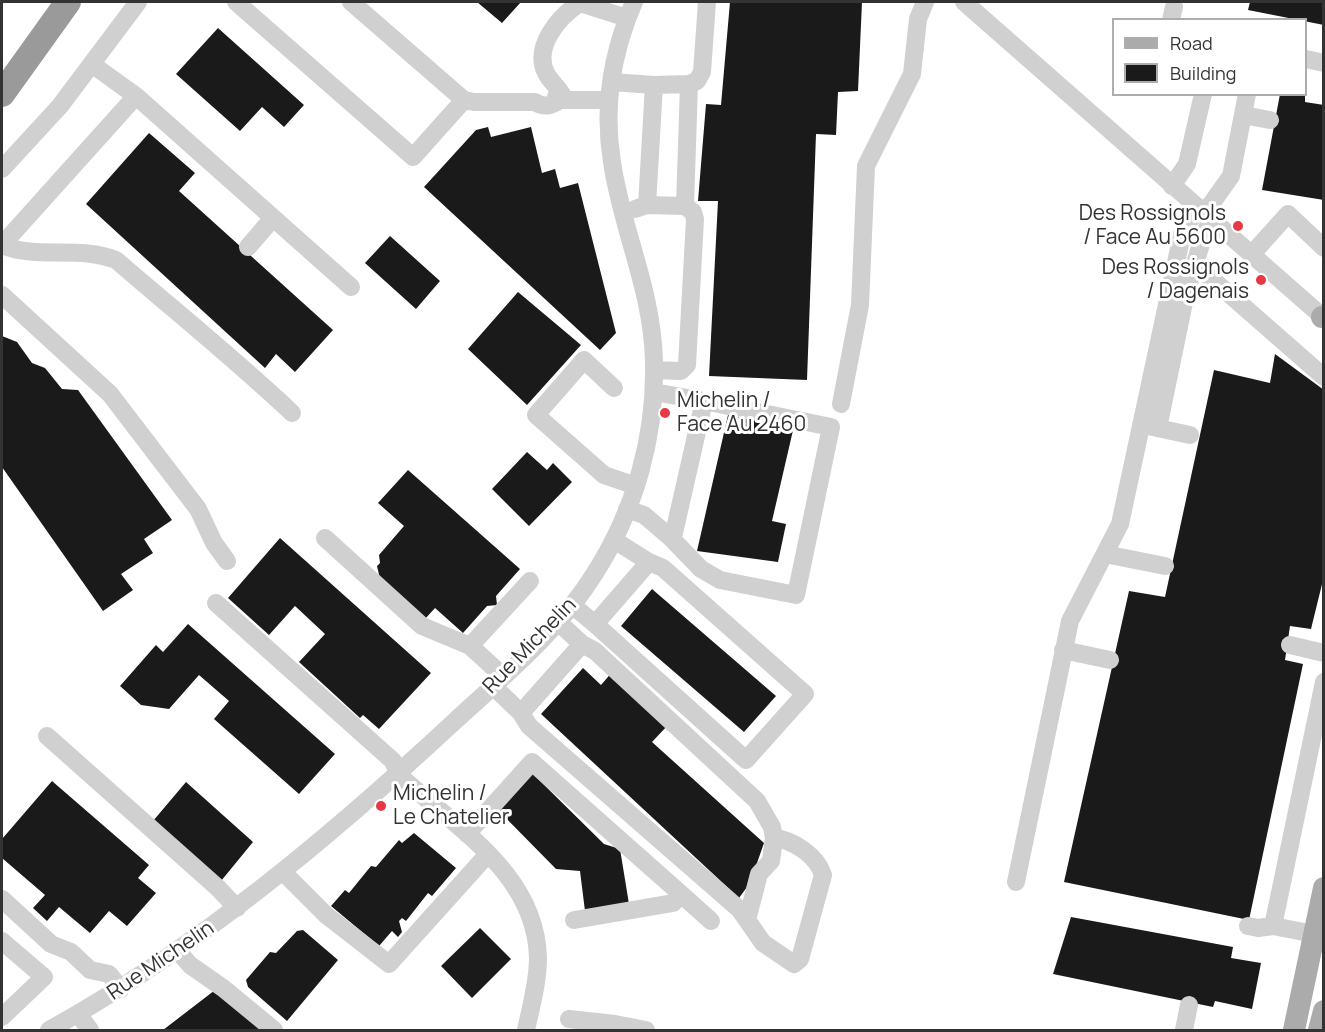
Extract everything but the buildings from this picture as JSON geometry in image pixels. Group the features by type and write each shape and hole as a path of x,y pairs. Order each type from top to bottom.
{"highway":[{"path":"2,66 54,2"},
{"path":"2,94 68,2"}],"main road":[{"path":"1294,1030 1323,888"},
{"path":"1319,1030 1323,1011"}],"street":[{"path":"2,169 93,65 138,2"},
{"path":"236,2 413,157 464,100"},
{"path":"351,2 464,100 474,102 535,102 541,97 555,96 562,100 610,91 654,85 689,84 697,81 702,72 707,2"},
{"path":"841,404 860,305 866,166 912,74 918,19 925,2"},
{"path":"964,2 1204,215 1323,317"},
{"path":"562,100 544,69 545,43 551,32 580,3 630,10"},
{"name":"Rue Michelin","path":"51,1030 121,989 237,908 398,774 558,622 590,581 614,540 636,486 648,440 654,392 647,294 623,212 612,162 610,91 630,10"},
{"path":"1307,59 1323,63"},
{"path":"93,65 136,96 351,287"},
{"path":"685,206 689,84"},
{"path":"647,205 654,85"},
{"path":"136,96 2,245 25,250 94,253 116,260 232,361 253,376 292,414"},
{"path":"1149,427 1183,230 1204,215 1231,176 1247,96"},
{"path":"1172,186 1187,164 1202,101"},
{"path":"1243,115 1270,120"},
{"path":"623,212 647,205 685,206 693,212 695,219 687,365 681,371 654,370"},
{"path":"1251,255 1288,214 1323,248"},
{"path":"1016,882 1070,621 1120,524 1204,234 1204,215"},
{"path":"248,247 273,218"},
{"path":"1194,268 1204,272 1323,377"},
{"path":"2,295 110,394 198,510 214,543 227,561"},
{"path":"614,387 584,360 536,415 604,475 636,486"},
{"path":"627,509 644,515 671,538 701,569 720,580 796,595 831,427 654,392"},
{"path":"671,538 676,529 704,401"},
{"path":"1149,427 1190,435"},
{"path":"325,538 422,626 470,646 530,726 739,909 763,943 790,963 798,963 823,875 821,869 800,846 774,838"},
{"path":"572,605 746,760 805,694 663,568 614,540"},
{"path":"1105,554 1165,566"},
{"path":"595,624 649,562"},
{"path":"470,646 530,580"},
{"path":"216,603 393,761 398,774 488,854 520,892 534,930 538,970 526,1030"},
{"path":"558,622 582,644 595,651 757,801 772,827 774,838 771,861 759,874 747,920"},
{"path":"521,713 582,644"},
{"path":"1290,645 1323,653"},
{"path":"1063,650 1110,660"},
{"path":"1273,926 1323,682"},
{"path":"47,736 218,888 237,908"},
{"path":"466,834 532,762 711,921"},
{"path":"283,872 327,915 389,964 488,854"},
{"path":"573,920 673,903 681,894"},
{"path":"2,899 51,944 71,952 90,970 109,974 121,989"},
{"path":"1248,926 1258,928 1273,926 1314,934"},
{"path":"2,941 44,977 2,1017"},
{"path":"178,951 189,965 223,988 274,1030"},
{"path":"1184,1030 1189,1005"},
{"path":"78,1014 90,1030"},
{"path":"569,1019 646,1030"}],"place":[{"name":"Des Rossignols / Face Au 5600","path":"1238,226"},
{"name":"Des Rossignols / Dagenais","path":"1261,280"},
{"name":"Michelin / Face Au 2460","path":"665,413"},
{"name":"Michelin / Le Chatelier","path":"381,806"}]}
